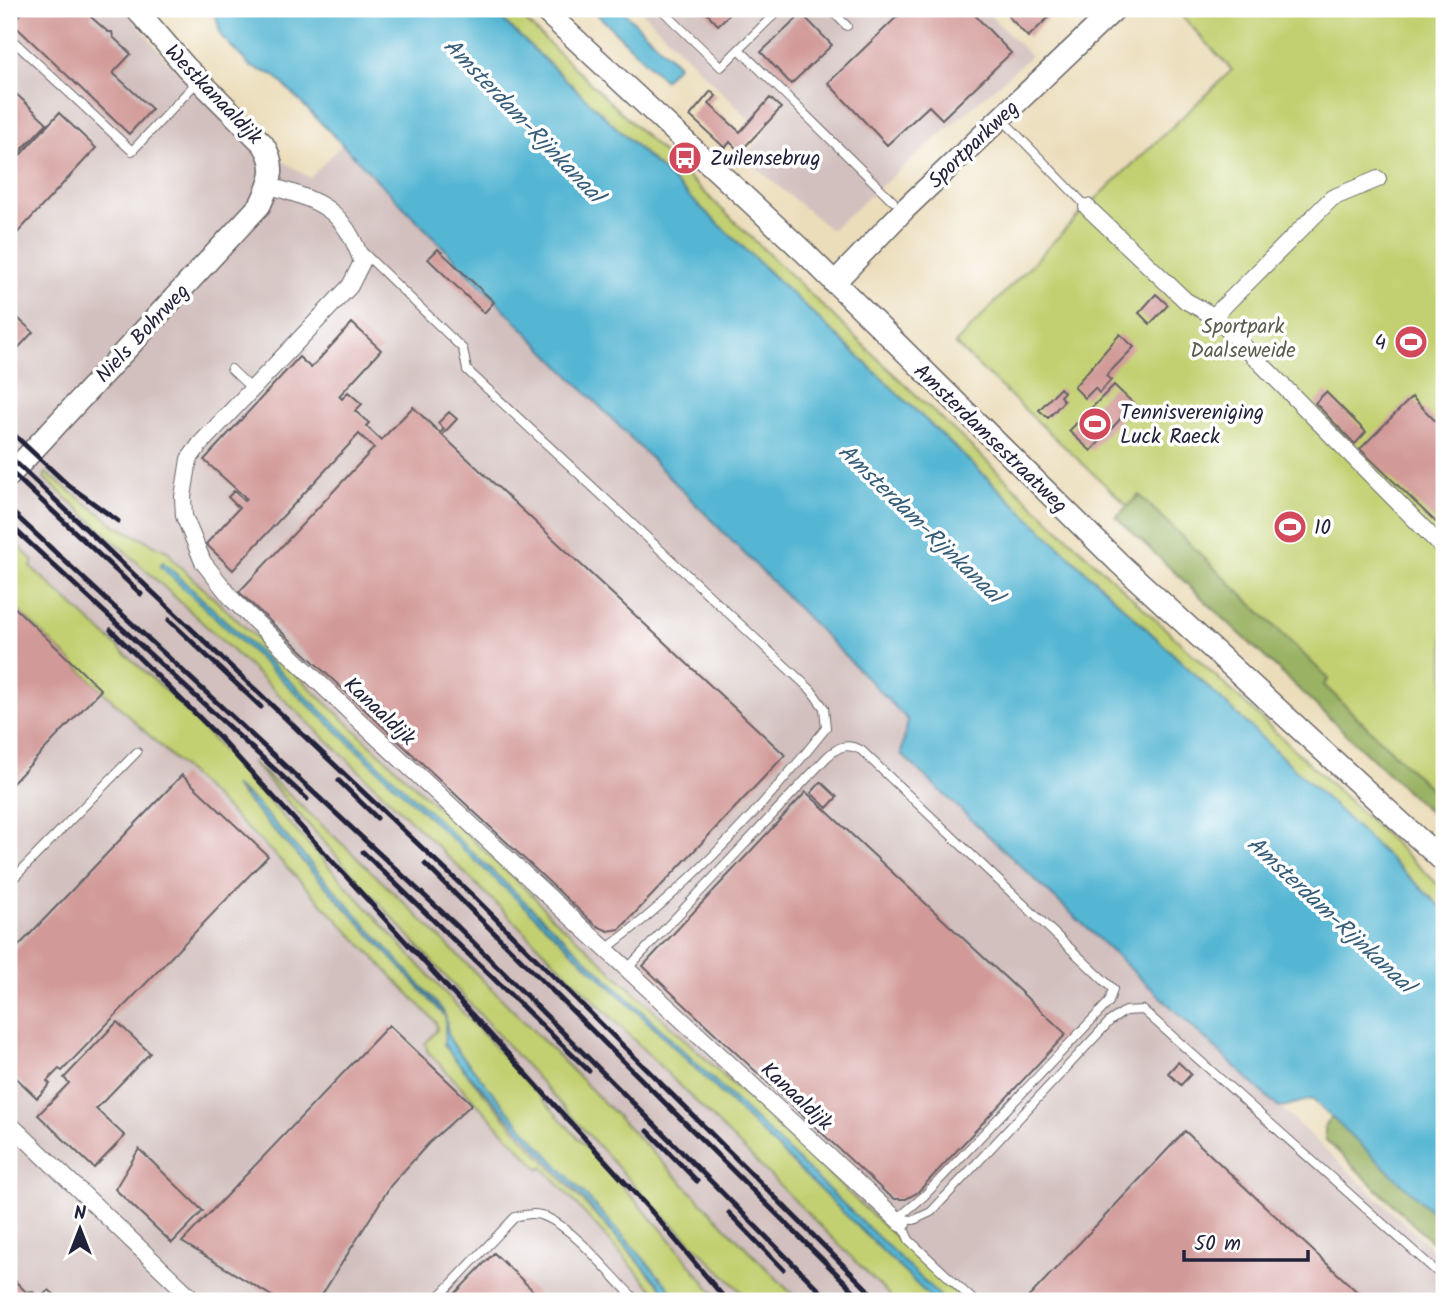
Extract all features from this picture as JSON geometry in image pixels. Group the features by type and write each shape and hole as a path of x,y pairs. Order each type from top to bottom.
{"main road":[{"name":"Westkanaaldijk","path":"136,9 199,80 263,144 272,158 274,172 270,186"},
{"name":"Amsterdamsestraatweg","path":"543,9 834,283 1119,563 1444,862"},
{"name":"Sportparkweg","path":"834,283 905,209 1115,9"},
{"name":"Niels Bohrweg","path":"9,476 242,226 260,205 270,186"}],"street":[{"path":"1214,316 1332,198 1378,179"},
{"path":"270,186 313,199 341,221 357,246"},
{"path":"1087,207 1186,301 1214,316 1444,550"},
{"name":"Kanaaldijk","path":"357,246 362,262 350,286 189,460 183,497 184,516 191,539 203,562 233,600 270,636 900,1221"},
{"path":"9,1122 195,1301"}],"lane":[{"path":"661,9 721,67 779,9"},
{"path":"830,9 847,26"},
{"path":"9,37 132,151 199,80"},
{"path":"739,49 892,201"},
{"path":"1001,117 1087,207"},
{"path":"357,246 463,349 467,370 811,690 824,708 826,728 688,879 606,949"},
{"path":"231,369 252,389"},
{"path":"627,969 827,757 839,747 852,746 861,750 1113,989 1110,1002 900,1221"},
{"path":"9,883 137,752"},
{"path":"900,1221 914,1220 931,1212 1110,1021 1125,1011 1143,1010 1444,1278"},
{"path":"435,1301 515,1217 529,1213 546,1216 562,1227 637,1301"},
{"path":"900,1221 909,1240 974,1301"}],"shaded area":[{"path":"9,9 125,9 170,64 272,154 310,178 341,145 908,720 901,754 1444,1260 1444,1301 9,1301 9,435 16,427 9,420"},
{"path":"639,9 983,9 1031,56 831,230 742,156 765,135"}],"green space":[{"path":"491,9 513,9 900,380 1444,890 1444,910"},
{"name":"Sportpark Daalseweide","path":"1175,9 1444,9 1444,803 955,344 1081,213 1232,70"},
{"path":"46,473 118,527 169,552 174,561 536,899 550,916 964,1301 945,1301 907,1267 651,1020 162,563 648,1022 934,1301 895,1301 475,883 261,678 44,478"},
{"path":"1139,495 1329,679 1324,685 1444,802 1444,826 1116,517"},
{"path":"9,536 33,561 31,567 181,705 665,1233 720,1301 680,1301 499,1101 453,1045 446,1019 444,1045 499,1110 673,1301 663,1301 543,1167 540,1170 428,1052 425,1044 437,1030 436,1022 277,857 9,602","holes":["235,788 257,804 440,1007 445,1017 443,1014"]},
{"path":"251,761 461,958 799,1301 751,1301 641,1193"},
{"path":"1332,1117 1444,1223 1444,1254 1325,1139 1325,1125"}],"water":[{"name":"Amsterdam-Rijnkanaal","path":"209,9 491,9 1444,910 1444,1223 1312,1099 1279,1108 901,754 908,720 274,75 251,67 221,36 216,16"},
{"path":"592,9 621,9 678,65 664,80"},
{"path":"163,562 651,1020 945,1301 934,1301 648,1022 160,566"},
{"path":"233,785 257,804 440,1007 445,1017 443,1014"},
{"path":"446,1019 449,1037 459,1053 680,1301 673,1301 454,1058 444,1044"}],"building":[{"path":"25,9 95,9 91,17 108,32 112,32 113,37 131,54 113,73 152,109 129,134 12,23"},
{"path":"703,9 735,9 718,25"},
{"path":"905,9 969,9 1011,53 942,119 929,106 887,145 828,83"},
{"path":"1013,9 1050,9 1046,13 1050,16 1028,37 1008,16"},
{"path":"802,14 832,45 791,84 761,52"},
{"path":"9,87 47,123 9,163"},
{"path":"711,91 716,96 709,104 740,132 770,98 781,108 740,152 730,142 725,148 690,116"},
{"path":"59,113 96,148 9,242 9,167"},
{"path":"438,249 494,302 484,313 428,259"},
{"path":"1156,294 1168,305 1150,324 1139,313"},
{"path":"9,310 33,332 9,358"},
{"path":"352,323 381,350 339,396 342,399 348,392 362,404 355,411 369,423 366,426 381,440 413,407 440,433 444,429 438,423 449,412 457,419 442,435 785,755 620,929 608,931 595,925 239,592 374,448 359,434 233,570 206,544 239,508 228,497 234,491 245,501 247,499 204,460 299,357 311,368"},
{"path":"1120,334 1134,347 1106,376 1111,380 1099,393 1095,388 1085,398 1074,387"},
{"name":"Tennisvereniging Luck Raeck","path":"1114,385 1134,404 1091,451 1069,431"},
{"path":"1060,388 1064,392 1060,396 1064,401 1048,418 1039,410"},
{"path":"1326,392 1366,432 1355,444 1315,403"},
{"path":"1412,397 1444,430 1444,530 1360,449"},
{"path":"9,602 101,690 9,787"},
{"path":"182,775 268,856 62,1071 59,1069 47,1081 50,1084 37,1098 9,1071 9,956"},
{"path":"821,782 837,797 827,808 811,793"},
{"path":"806,792 1066,1034 917,1193 906,1199 895,1199 886,1193 643,966"},
{"path":"117,1022 150,1053 96,1109 125,1136 94,1168 38,1115 69,1083 64,1078"},
{"path":"389,1025 472,1104 429,1143 391,1185 318,1301 280,1301 182,1242"},
{"path":"1178,1062 1191,1074 1181,1085 1168,1073"},
{"path":"1185,1131 1268,1209 1367,1301 1025,1301"},
{"path":"139,1149 203,1211 172,1243 115,1189"},
{"path":"494,1253 544,1301 448,1301"},
{"path":"9,1275 26,1292 32,1291 39,1298 49,1290 62,1301 9,1301"}],"railway":[{"path":"9,430 68,485 118,521"},
{"path":"9,456 475,898 879,1301"},
{"path":"9,470 141,594"},
{"path":"9,509 456,925 830,1301"},
{"path":"9,524 307,799"},
{"path":"169,620 261,707"},
{"path":"111,630 219,737 652,1212 727,1301"},
{"path":"339,781 377,818"},
{"path":"363,852 589,1071"},
{"path":"425,864 864,1301"},
{"path":"648,1131 697,1181"},
{"path":"729,1213 783,1269"}],"place":[{"name":"Zuilensebrug","path":"685,158"},
{"name":"4","path":"1411,342"},
{"name":"Tennisvereniging Luck Raeck","path":"1095,424"},
{"name":"10","path":"1290,527"}]}
